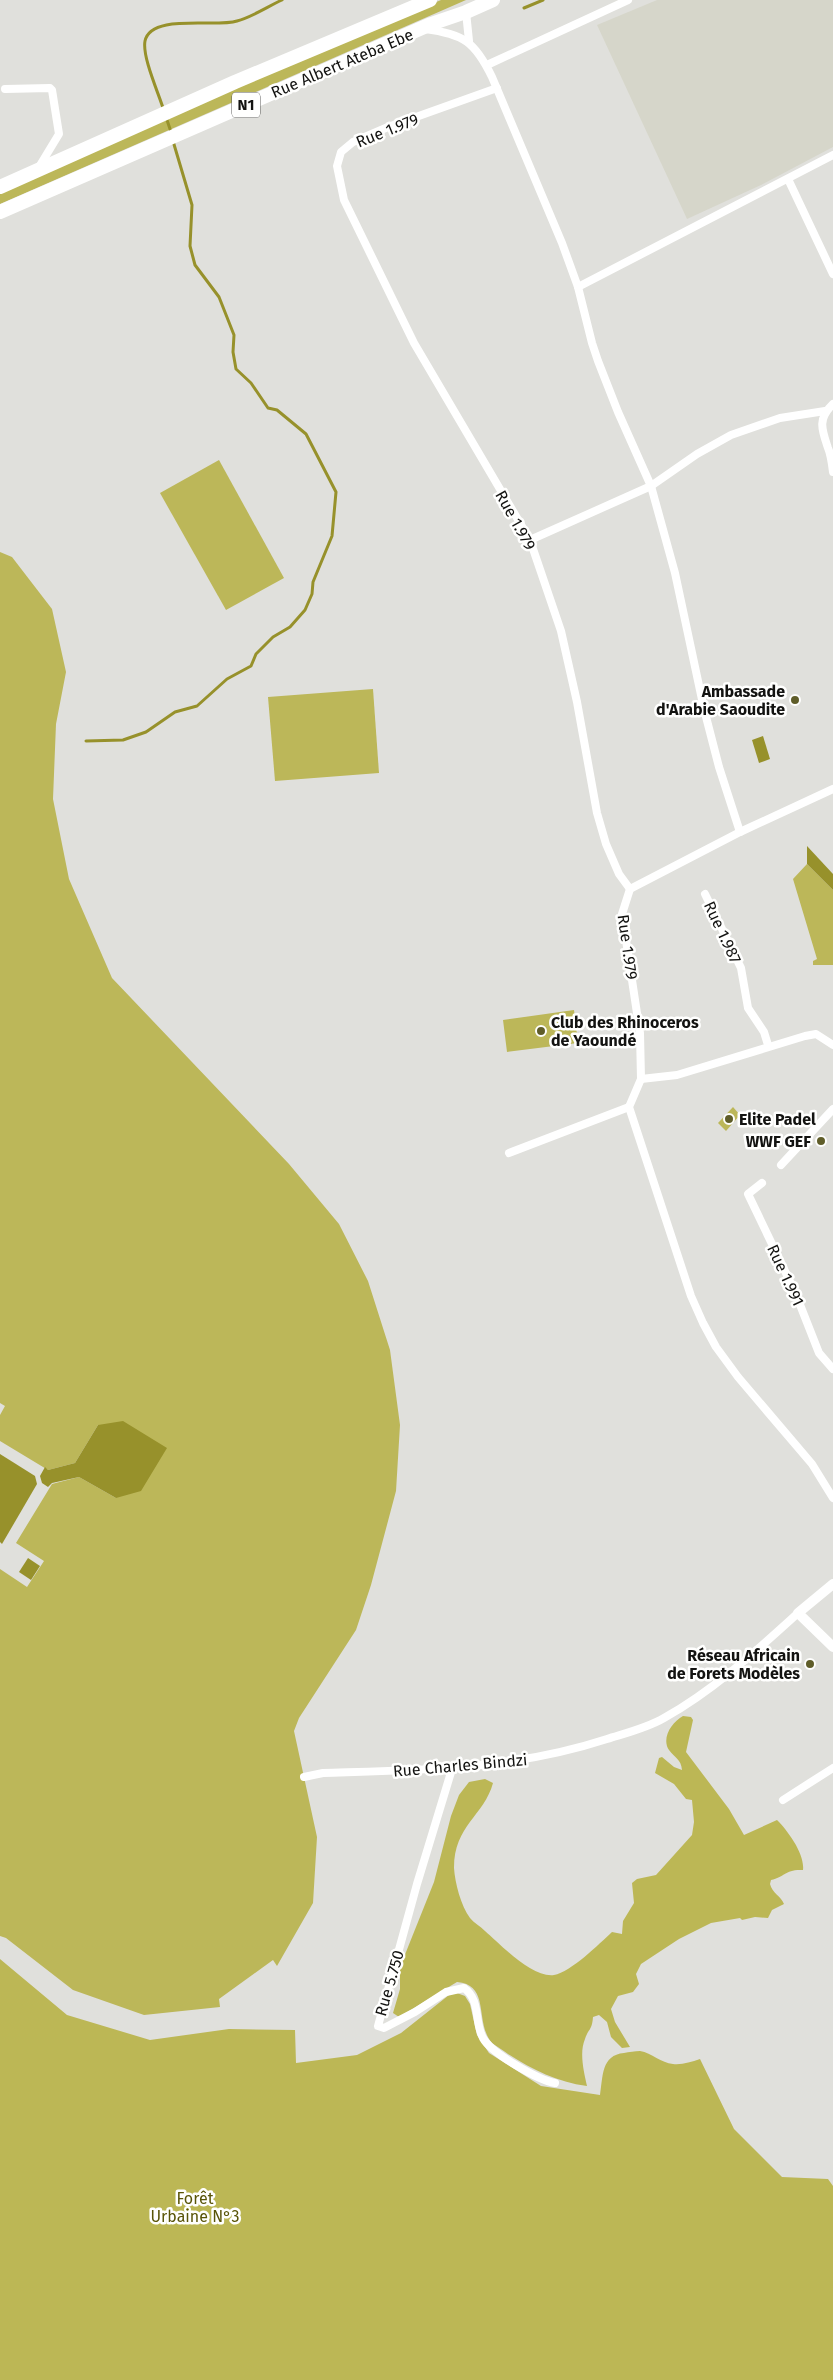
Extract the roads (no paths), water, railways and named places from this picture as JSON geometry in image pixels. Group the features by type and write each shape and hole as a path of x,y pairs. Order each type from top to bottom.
{"highway":[{"name":"N1","path":"0,187 235,82 430,0"},
{"name":"Rue Albert Ateba Ebe","path":"0,212 420,29 493,0"}],"street":[{"path":"486,65 628,0"},
{"path":"466,12 468,41 486,65 497,88 578,287 592,343 618,412 651,486 675,573 704,709 719,767 740,832"},
{"path":"420,29 446,33 468,41"},
{"path":"5,89 50,88 53,94 59,134 37,171"},
{"name":"Rue 1.979","path":"497,88 353,142 341,152 337,166 344,200 414,343 530,540 562,631 597,813 606,844 619,874 630,889 622,914 640,1033 641,1079"},
{"path":"578,287 833,155"},
{"path":"788,179 833,274"},
{"path":"530,540 651,486 698,454 731,435 780,418 825,411 833,404"},
{"path":"825,411 821,431 829,449 833,472"},
{"path":"630,889 740,832 833,788"},
{"name":"Rue 1.987","path":"705,894 741,968 748,1008 764,1032 768,1046"},
{"path":"833,1045 816,1034 768,1046 677,1075 641,1079 629,1107 691,1296 703,1323 716,1347 738,1377 812,1464 833,1498"},
{"path":"509,1153 629,1107"},
{"path":"831,1111 833,1121"},
{"path":"781,1165 831,1111"},
{"name":"Rue 1.991","path":"762,1183 748,1194 795,1292 819,1353 832,1366"},
{"name":"Rue Charles Bindzi","path":"304,1777 323,1773 452,1769 524,1761 571,1751 663,1719 734,1670 833,1584"},
{"path":"798,1613 833,1647"},
{"path":"782,1800 833,1768"},
{"name":"Rue 5.750","path":"452,1769 417,1884 378,2026 384,2028 415,2012 446,1992 464,1988 473,1998 480,2031 488,2044 520,2068 540,2079 555,2083"}],"waterway":[{"path":"164,111 146,56 145,41 150,32 171,24 227,23 237,21 282,0"},
{"path":"524,8 543,0"},
{"path":"166,117 171,132"},
{"path":"86,741 123,740 146,732 175,712 197,706 227,679 251,666 256,654 273,637 290,627 305,610 312,594 313,582 332,536 336,492 306,434 277,410 268,408 251,383 236,369 233,352 234,335 219,297 195,265 190,246 192,205 173,141"}],"place":[{"name":"Ambassade d'Arabie Saoudite","path":"795,700"},
{"name":"Club des Rhinoceros de Yaoundé","path":"541,1031"},
{"name":"Elite Padel","path":"729,1119"},
{"name":"WWF GEF","path":"821,1141"},
{"name":"Réseau Africain de Forets Modèles","path":"810,1664"}],"park label":[{"name":"Forêt Urbaine N°3","path":"195,2207"}]}
